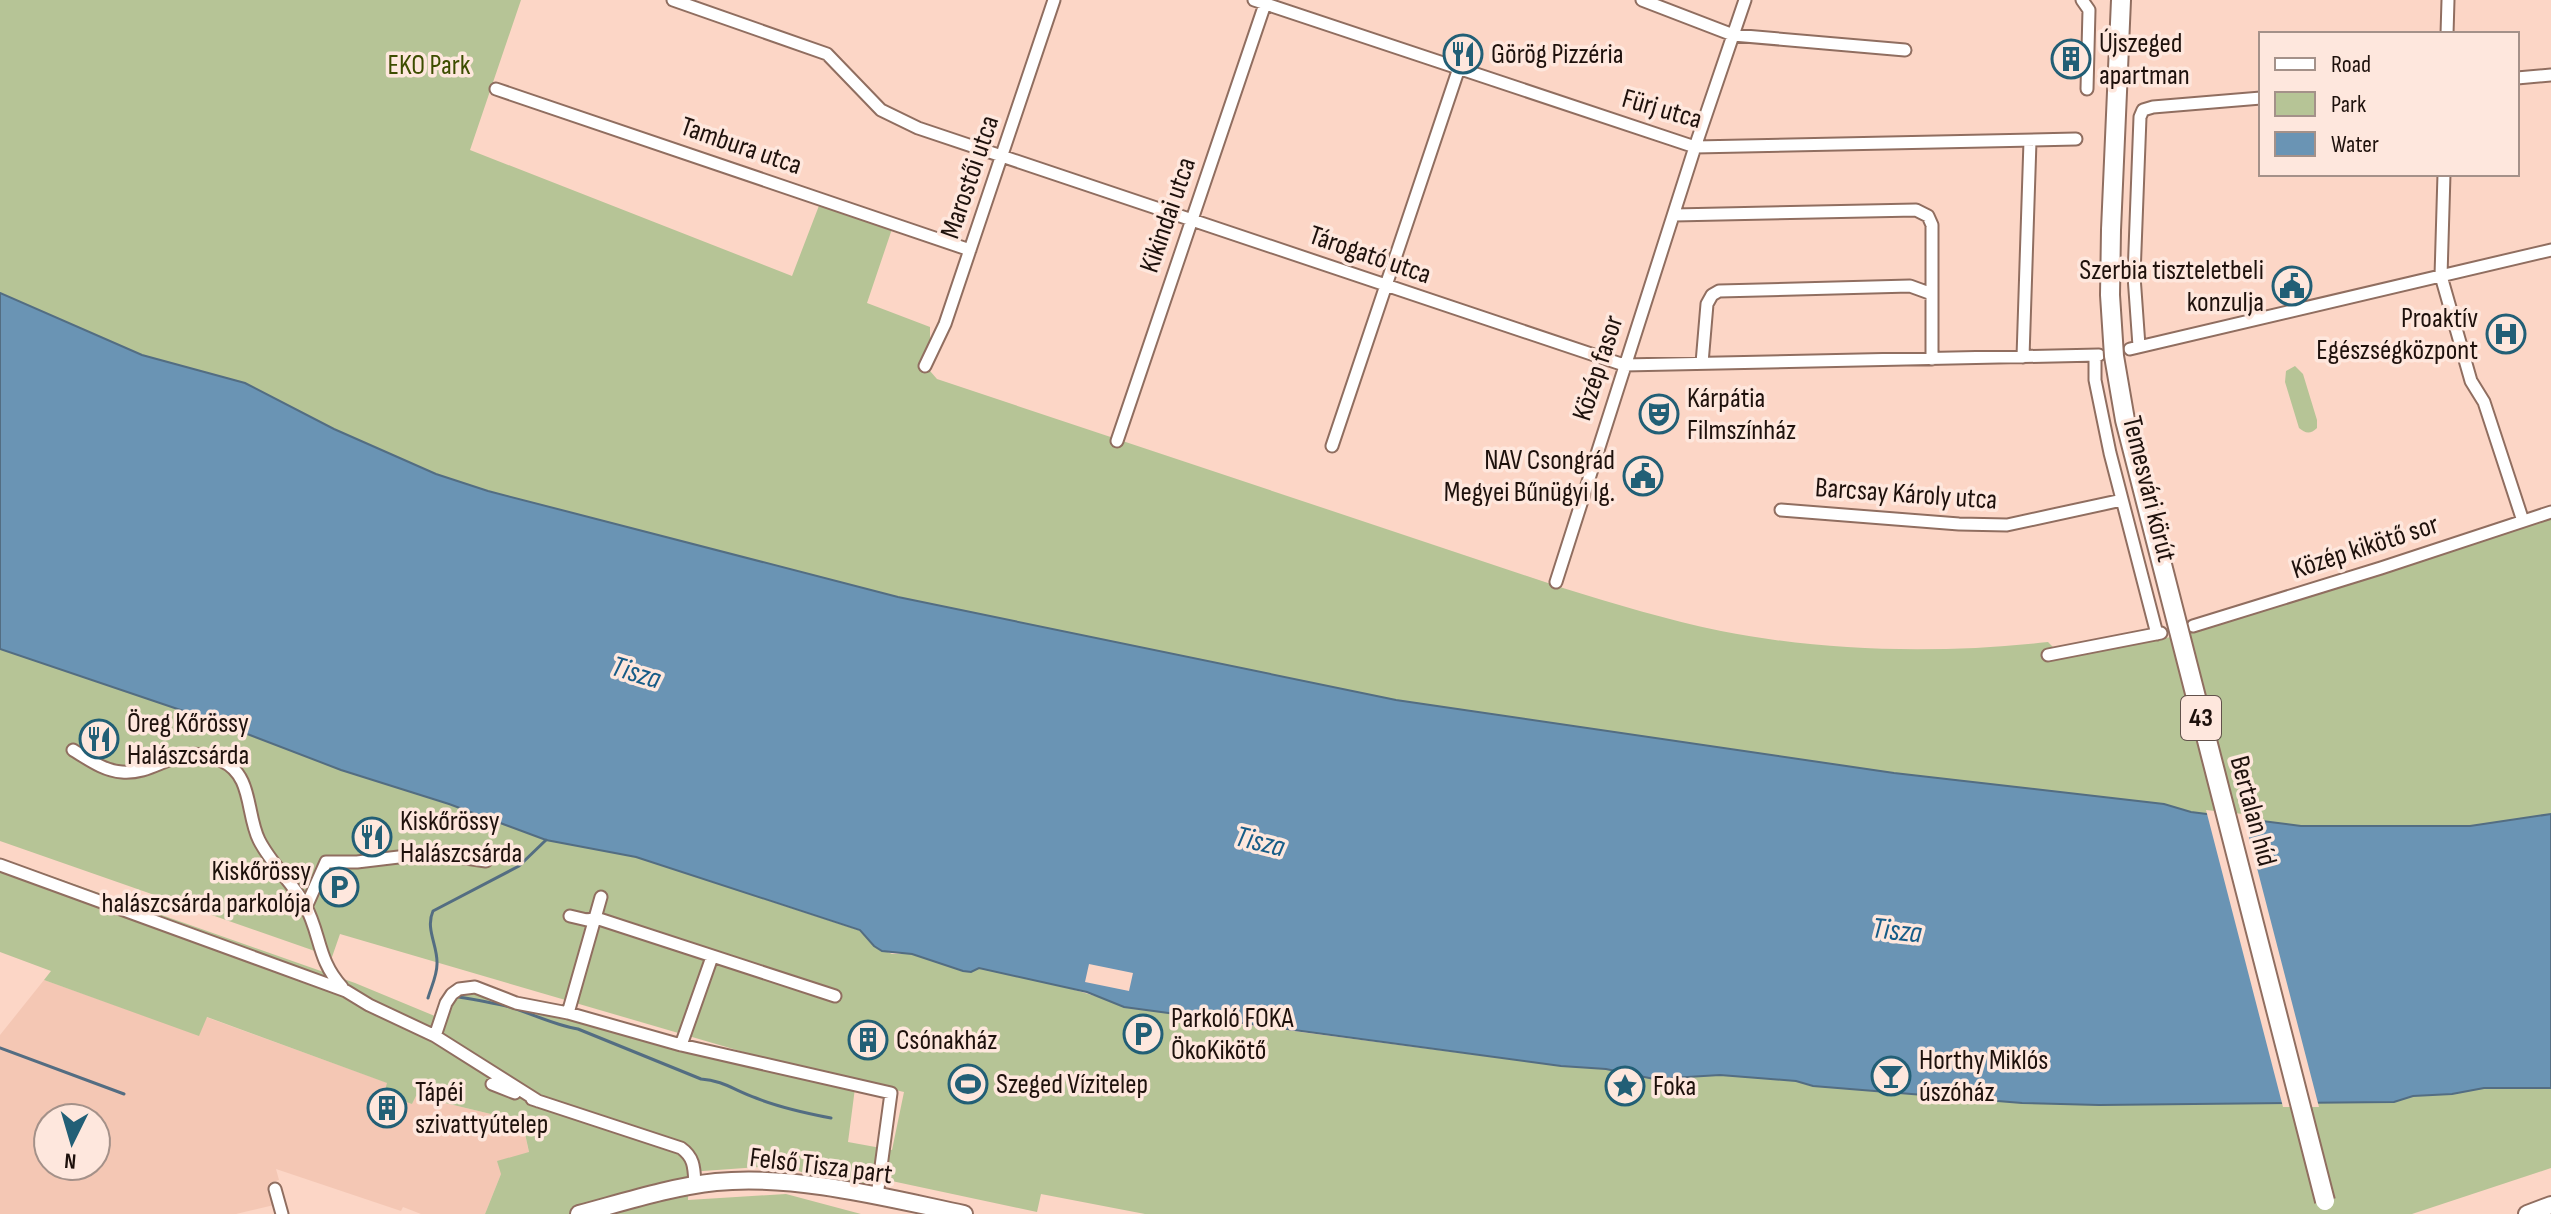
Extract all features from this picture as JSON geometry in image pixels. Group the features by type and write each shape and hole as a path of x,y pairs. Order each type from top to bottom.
{"main road":[{"name":"Bertalan híd","path":"2121,7 2110,295 2114,356 2125,420 2329,1214"},
{"name":"Felső Tisza part","path":"579,1214 695,1185 773,1181 877,1196 964,1214"},
{"path":"2527,1214 2551,1205"}],"street":[{"name":"Tárogató utca","path":"673,0 827,54 881,110 898,120 1624,365 2097,355"},
{"name":"Marostői utca","path":"925,366 945,324 1054,0"},
{"path":"1642,0 1733,35 1905,50"},
{"name":"Közép fasor","path":"1556,582 1745,0"},
{"path":"2082,0 2089,10 2087,89"},
{"path":"2447,32 2448,0"},
{"name":"Fürj utca","path":"1259,2 1695,147 2076,139"},
{"name":"Kikindai utca","path":"1117,441 1192,221 1259,2"},
{"path":"1332,446 1459,68"},
{"path":"2519,78 2551,75"},
{"name":"Tambura utca","path":"496,89 970,250"},
{"path":"2259,98 2143,110 2140,117 2134,348 2551,250"},
{"path":"2023,357 2030,141"},
{"path":"2444,176 2441,276 2471,381 2484,402 2523,521"},
{"path":"1674,215 1916,210 1928,216 1932,225 1932,359"},
{"path":"1702,363 1707,304 1712,295 1719,291 1910,286 1932,294"},
{"name":"Temesvári körút","path":"2048,655 2159,634 2122,500 2095,380 2097,355"},
{"name":"Barcsay Károly utca","path":"1781,510 2007,525 2122,500"},
{"name":"Közép kikötő sor","path":"2193,626 2551,512"},
{"path":"73,750 96,764 120,772 136,772 176,756 200,754 234,768 242,779 258,837 306,907 324,961 346,991"},
{"path":"306,907 326,862 357,862 432,853 486,861"},
{"path":"0,865 346,991 435,1036 538,1101"},
{"path":"568,1013 601,897"},
{"path":"570,916 587,920 596,918 835,996"},
{"path":"681,1045 712,957"},
{"path":"435,1036 452,994 475,987 516,1003 568,1013 681,1045 891,1093 877,1196"},
{"path":"492,1084 681,1148 693,1161 695,1185"},
{"path":"275,1189 282,1214"}],"shaded area":[{"path":"44,980 199,1035 206,1017 388,1083 412,1104 416,1096 495,1115 524,1129 529,1153 501,1174 485,1214 421,1214 403,1207 401,1211 276,1169 279,1180 269,1183 274,1205 236,1214 0,1214 0,1035"}],"green space":[{"name":"EKO Park","path":"0,0 521,0 470,150 792,276 820,203 892,229 867,303 930,327 930,371 937,379 1563,588 1721,631 1802,643 1884,649 1966,648 2048,642 2063,657 2204,629 2551,517 2551,814 2470,826 2301,826 2191,812 2164,804 1894,773 1396,700 898,597 488,491 436,474 334,429 245,383 142,355 0,293"},
{"path":"2295,366 2303,374 2317,420 2317,428 2310,432 2299,428 2285,382 2286,371"},
{"path":"0,649 216,722 341,770 449,804 546,840 636,857 861,931 874,946 892,954 912,954 963,971 979,968 1223,1022 1561,1066 1606,1069 1654,1079 1720,1075 2022,1103 2099,1105 2394,1102 2413,1096 2484,1088 2551,1088 2551,1168 2412,1214 1145,1214 1041,1194 1037,1212 887,1180 859,1184 811,1176 794,1169 759,1167 689,1172 688,1200 786,1194 861,1214 485,1214 501,1174 497,1161 529,1152 524,1129 495,1115 416,1096 412,1104 384,1094 387,1083 207,1017 199,1036 44,980 51,971 0,952 0,858 355,983 442,1019 454,997 461,991 473,991 855,1088 848,1142 892,1150 904,1092 774,1061 340,934 332,957 0,841"}],"water":[{"name":"Tisza","path":"0,293 142,355 245,383 334,429 436,474 488,491 898,597 1396,700 1894,773 2164,804 2191,812 2301,826 2470,826 2551,814 2551,1088 2484,1088 2413,1096 2394,1102 2099,1105 2022,1103 1720,1075 1654,1079 1606,1069 1561,1066 1124,1007 1087,992 979,968 971,972 963,971 912,954 882,951 860,930 636,857 546,840 449,804 341,770 216,722 0,649"}],"pier":[{"path":"2206,810 2243,814 2319,1107 2283,1107"},
{"path":"1089,964 1133,973 1129,991 1085,982"}],"waterway":[{"path":"428,998 437,964 430,924 433,911 519,866 546,840"},
{"path":"459,997 510,1007 578,1029 701,1079 775,1105 831,1118"},
{"path":"0,1048 124,1094"}],"place":[{"name":"Görög Pizzéria","path":"1463,54"},
{"name":"Újszeged apartman","path":"2071,59"},
{"name":"Szerbia tiszteletbeli konzulja","path":"2292,286"},
{"name":"Proaktív Egészségközpont","path":"2506,334"},
{"name":"Kárpátia Filmszínház","path":"1659,414"},
{"name":"NAV Csongrád Megyei Bűnügyi Ig.","path":"1643,476"},
{"name":"Öreg Kőrössy Halászcsárda","path":"99,739"},
{"name":"Kiskőrössy Halászcsárda","path":"372,837"},
{"name":"Kiskőrössy halászcsárda parkolója","path":"339,887"},
{"name":"Parkoló FOKA ÖkoKikötő","path":"1143,1034"},
{"name":"Csónakház","path":"868,1040"},
{"name":"Horthy Miklós úszóház","path":"1891,1076"},
{"name":"Szeged Vízitelep","path":"968,1084"},
{"name":"Foka","path":"1625,1086"},
{"name":"Tápéi szivattyútelep","path":"387,1108"}]}
